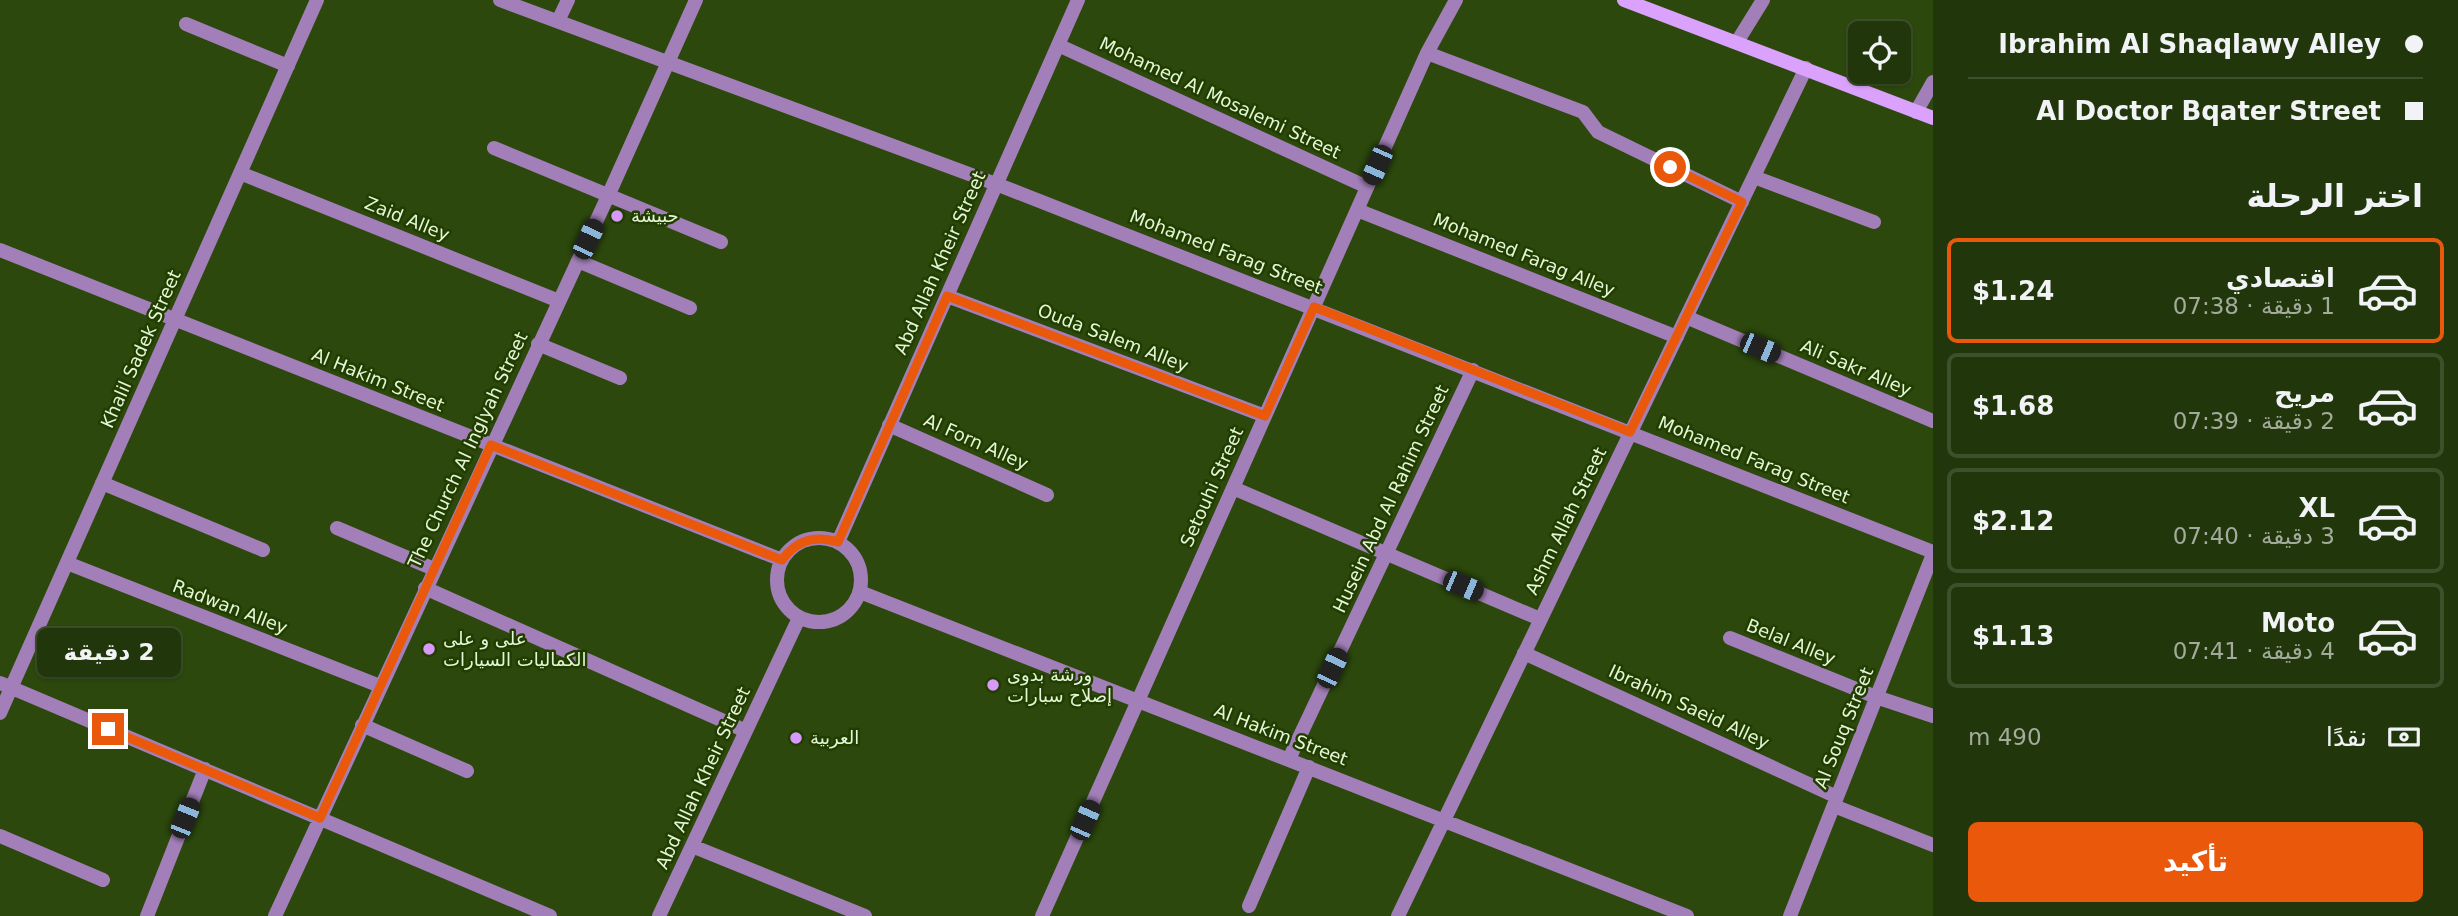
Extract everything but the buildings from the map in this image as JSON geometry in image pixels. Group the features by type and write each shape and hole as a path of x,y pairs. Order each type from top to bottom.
{"main road":[{"path":"1624,0 1933,118"}],"street":[{"name":"Khalil Sadek Street","path":"0,713 6,685 67,563 317,0"},
{"name":"Mohamed Farag Street","path":"500,0 996,184 1933,553"},
{"path":"558,21 568,0"},
{"name":"The Church Al Inglyah Street","path":"275,916 696,0"},
{"name":"Abd Allah Kheir Street","path":"838,542 1077,0"},
{"name":"Setouhi Street","path":"1042,916 1427,53 1456,0"},
{"path":"1737,42 1763,0"},
{"path":"186,24 288,66"},
{"name":"Mohamed Al Mosalemi Street","path":"1058,45 1367,187"},
{"path":"1427,53 1583,112 1598,132 1742,202"},
{"name":"Ashm Allah Street","path":"1398,916 1806,68"},
{"path":"1916,112 1933,82"},
{"path":"495,148 721,242"},
{"name":"Zaid Alley","path":"240,173 559,300"},
{"path":"1754,177 1874,222"},
{"name":"Mohamed Farag Alley","path":"1357,210 1676,337"},
{"name":"Al Hakim Street","path":"0,250 782,560"},
{"path":"578,261 690,308"},
{"name":"Ouda Salem Alley","path":"947,296 1265,416"},
{"name":"Ali Sakr Alley","path":"1686,317 1933,421"},
{"path":"538,344 620,378"},
{"name":"Husein Abd Al Rahim Street","path":"1289,759 1473,370"},
{"name":"Al Forn Alley","path":"889,425 1047,495"},
{"path":"102,483 263,550"},
{"path":"1233,488 1540,619"},
{"path":"337,528 434,569"},
{"path":"812,538 838,542 855,558 860,569 860,592 855,603 846,613 824,622 799,618 788,610 780,599 777,573 782,560 789,550 812,538"},
{"name":"Al Souq Street","path":"1790,916 1933,553"},
{"name":"Radwan Alley","path":"67,563 380,686"},
{"path":"425,588 746,731"},
{"name":"Al Hakim Street","path":"860,592 1688,916"},
{"name":"Abd Allah Kheir Street","path":"659,916 799,618"},
{"name":"Belal Alley","path":"1730,638 1876,697"},
{"name":"Ibrahim Saeid Alley","path":"1524,653 1933,845"},
{"path":"6,685 550,916"},
{"path":"1876,697 1933,716"},
{"path":"362,725 467,771"},
{"path":"1249,906 1309,767"},
{"path":"146,916 205,769"},
{"path":"0,836 103,880"},
{"path":"692,846 865,916"}],"place":[{"name":"حبيشة","path":"617,216"},
{"name":"على و على الكماليات السيارات","path":"429,649"},
{"name":"ورشة بدوى إصلاح سبارات","path":"993,685"},
{"name":"العربية","path":"796,738"}],"route":[{"path":"108,729 320,818 491,445 782,560 789,550 812,538 838,542 947,296 1265,416 1314,307 1630,432 1742,202 1670,167"}]}
